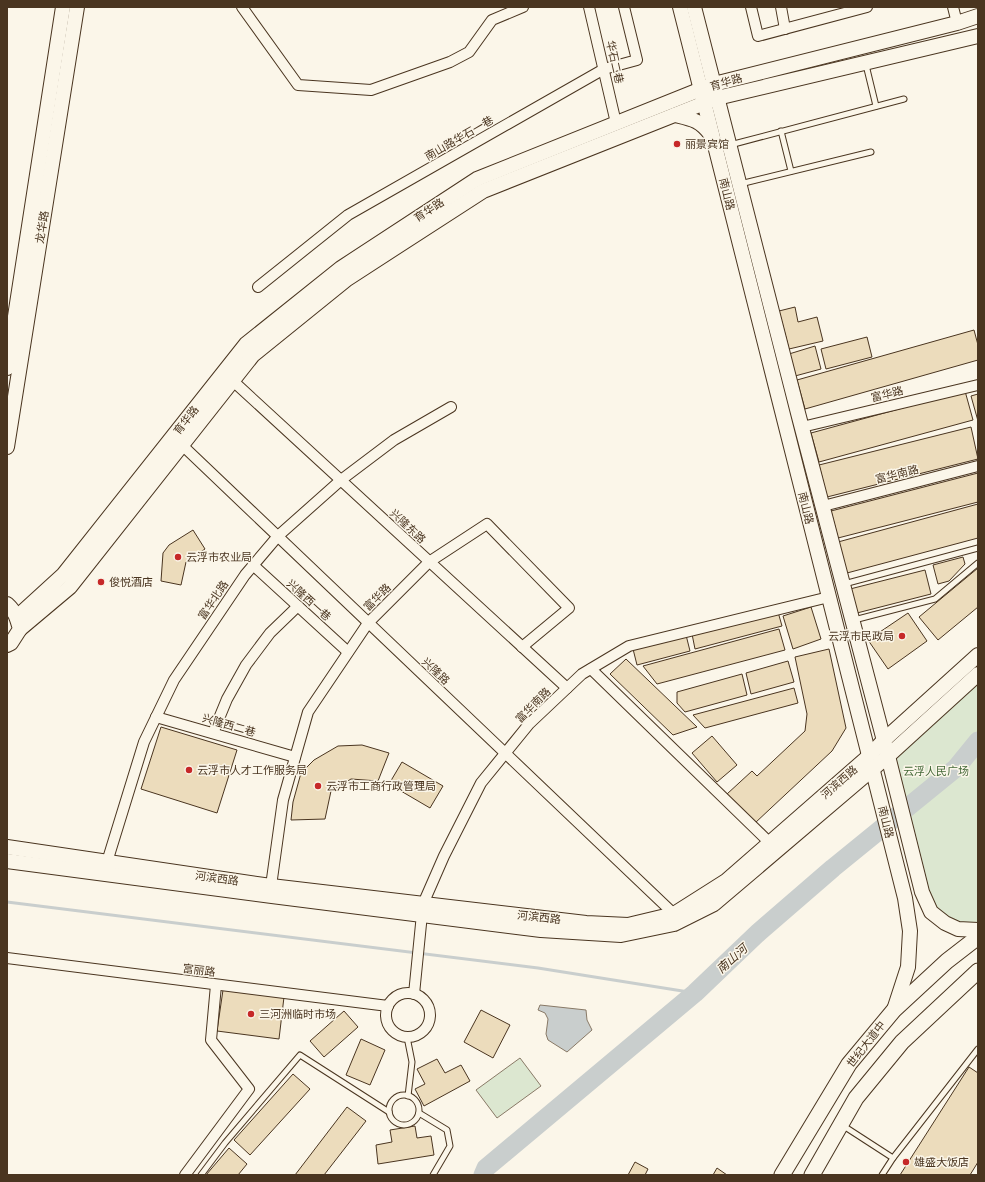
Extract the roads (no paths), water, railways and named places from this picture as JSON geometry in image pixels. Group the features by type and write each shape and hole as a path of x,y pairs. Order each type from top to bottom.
{"main road":[{"name":"世纪大道中","path":"782,1175 849,1064 894,1010 947,961 978,937"},
{"path":"812,1175 856,1098 902,1042 978,971"}],"street":[{"name":"龙华路","path":"7,368 63,7"},
{"name":"龙华路","path":"7,447 77,7"},
{"path":"242,7 298,85 371,90 450,62 469,52 492,20 523,7"},
{"name":"华石二巷","path":"589,7 616,123"},
{"name":"南山路华石一巷","path":"258,287 348,215 604,69 637,60 624,7"},
{"name":"南山路","path":"680,7 700,60 714,84 718,98 922,892 931,912 945,923 958,929 978,930"},
{"name":"南山路","path":"694,7 700,60 700,90 905,898 910,931 908,967 894,1010"},
{"path":"751,7 758,36 867,7"},
{"path":"781,7 785,29"},
{"path":"953,7 957,23"},
{"name":"育华路","path":"18,623 63,575 246,344 341,268 477,179 714,84 957,23 978,16"},
{"name":"育华路","path":"18,623 70,587 253,355 347,280 483,191 718,98 978,36"},
{"path":"672,101 692,78 700,60 724,75 746,76"},
{"path":"726,131 730,111 736,100 750,90"},
{"path":"675,115 698,121 706,128 712,137"},
{"name":"兴隆东路","path":"233,381 567,688"},
{"name":"富华路","path":"802,427 978,385"},
{"name":"富华北路","path":"107,862 144,742 156,717 174,680 245,575 278,536 341,480 394,440 451,407"},
{"name":"兴隆路","path":"182,445 674,914"},
{"name":"富华南路","path":"823,506 978,466"},
{"name":"富华路","path":"271,886 283,800 308,712 368,623 429,562 487,524 570,608 522,647"},
{"name":"兴隆西一巷","path":"253,565 348,652"},
{"name":"富华南路","path":"414,994 422,915 444,856 481,783 529,724 582,674 630,646 829,597"},
{"path":"7,604 13,609 18,623 11,643 7,645"},
{"path":"213,733 226,699 246,665 270,633 298,606"},
{"name":"河滨西路","path":"7,861 541,930 621,935 674,924 714,904 871,763 884,740 978,655"},
{"path":"590,669 770,843"},
{"name":"河滨西路","path":"7,847 271,886 422,915 628,925 674,914 726,881 770,843 871,763 888,756 978,674"},
{"name":"兴隆西二巷","path":"156,717 295,757"},
{"name":"富丽路","path":"7,958 388,1006"},
{"path":"185,1175 249,1089 210,1040 216,985"},
{"path":"406,993 414,994 421,997 427,1004 430,1016 424,1030 418,1034 407,1037 396,1033 389,1025 386,1015 388,1006 396,996 406,993"}],"lane":[{"path":"865,62 876,106"},
{"path":"730,145 904,99"},
{"path":"781,131 790,172"},
{"path":"739,184 871,152"},
{"path":"844,585 978,548"},
{"path":"853,621 935,599 978,563"},
{"path":"407,1037 412,1062 408,1096"},
{"path":"882,1175 893,1158 978,1049"},
{"path":"201,1175 225,1143 300,1055 389,1112 395,1122 404,1125 412,1123 416,1120 419,1113 419,1108 417,1102 413,1098 403,1095 395,1098 391,1104 389,1112"},
{"path":"419,1113 447,1130 450,1146 433,1175"},
{"path":"841,1124 893,1158"}],"waterway":[{"name":"南山河","path":"483,1175 486,1168 695,993 759,932 833,868 956,768 978,741"},
{"path":"7,902 538,968 695,993"}],"place":[{"name":"丽景宾馆","path":"677,144"},
{"name":"云浮市农业局","path":"178,557"},
{"name":"俊悦酒店","path":"101,582"},
{"name":"云浮市民政局","path":"902,636"},
{"name":"云浮市人才工作服务局","path":"189,770"},
{"name":"云浮市工商行政管理局","path":"318,786"},
{"name":"三河洲临时市场","path":"251,1014"},
{"name":"雄盛大饭店","path":"906,1162"}],"park label":[{"name":"云浮人民广场","path":"936,771"}]}
